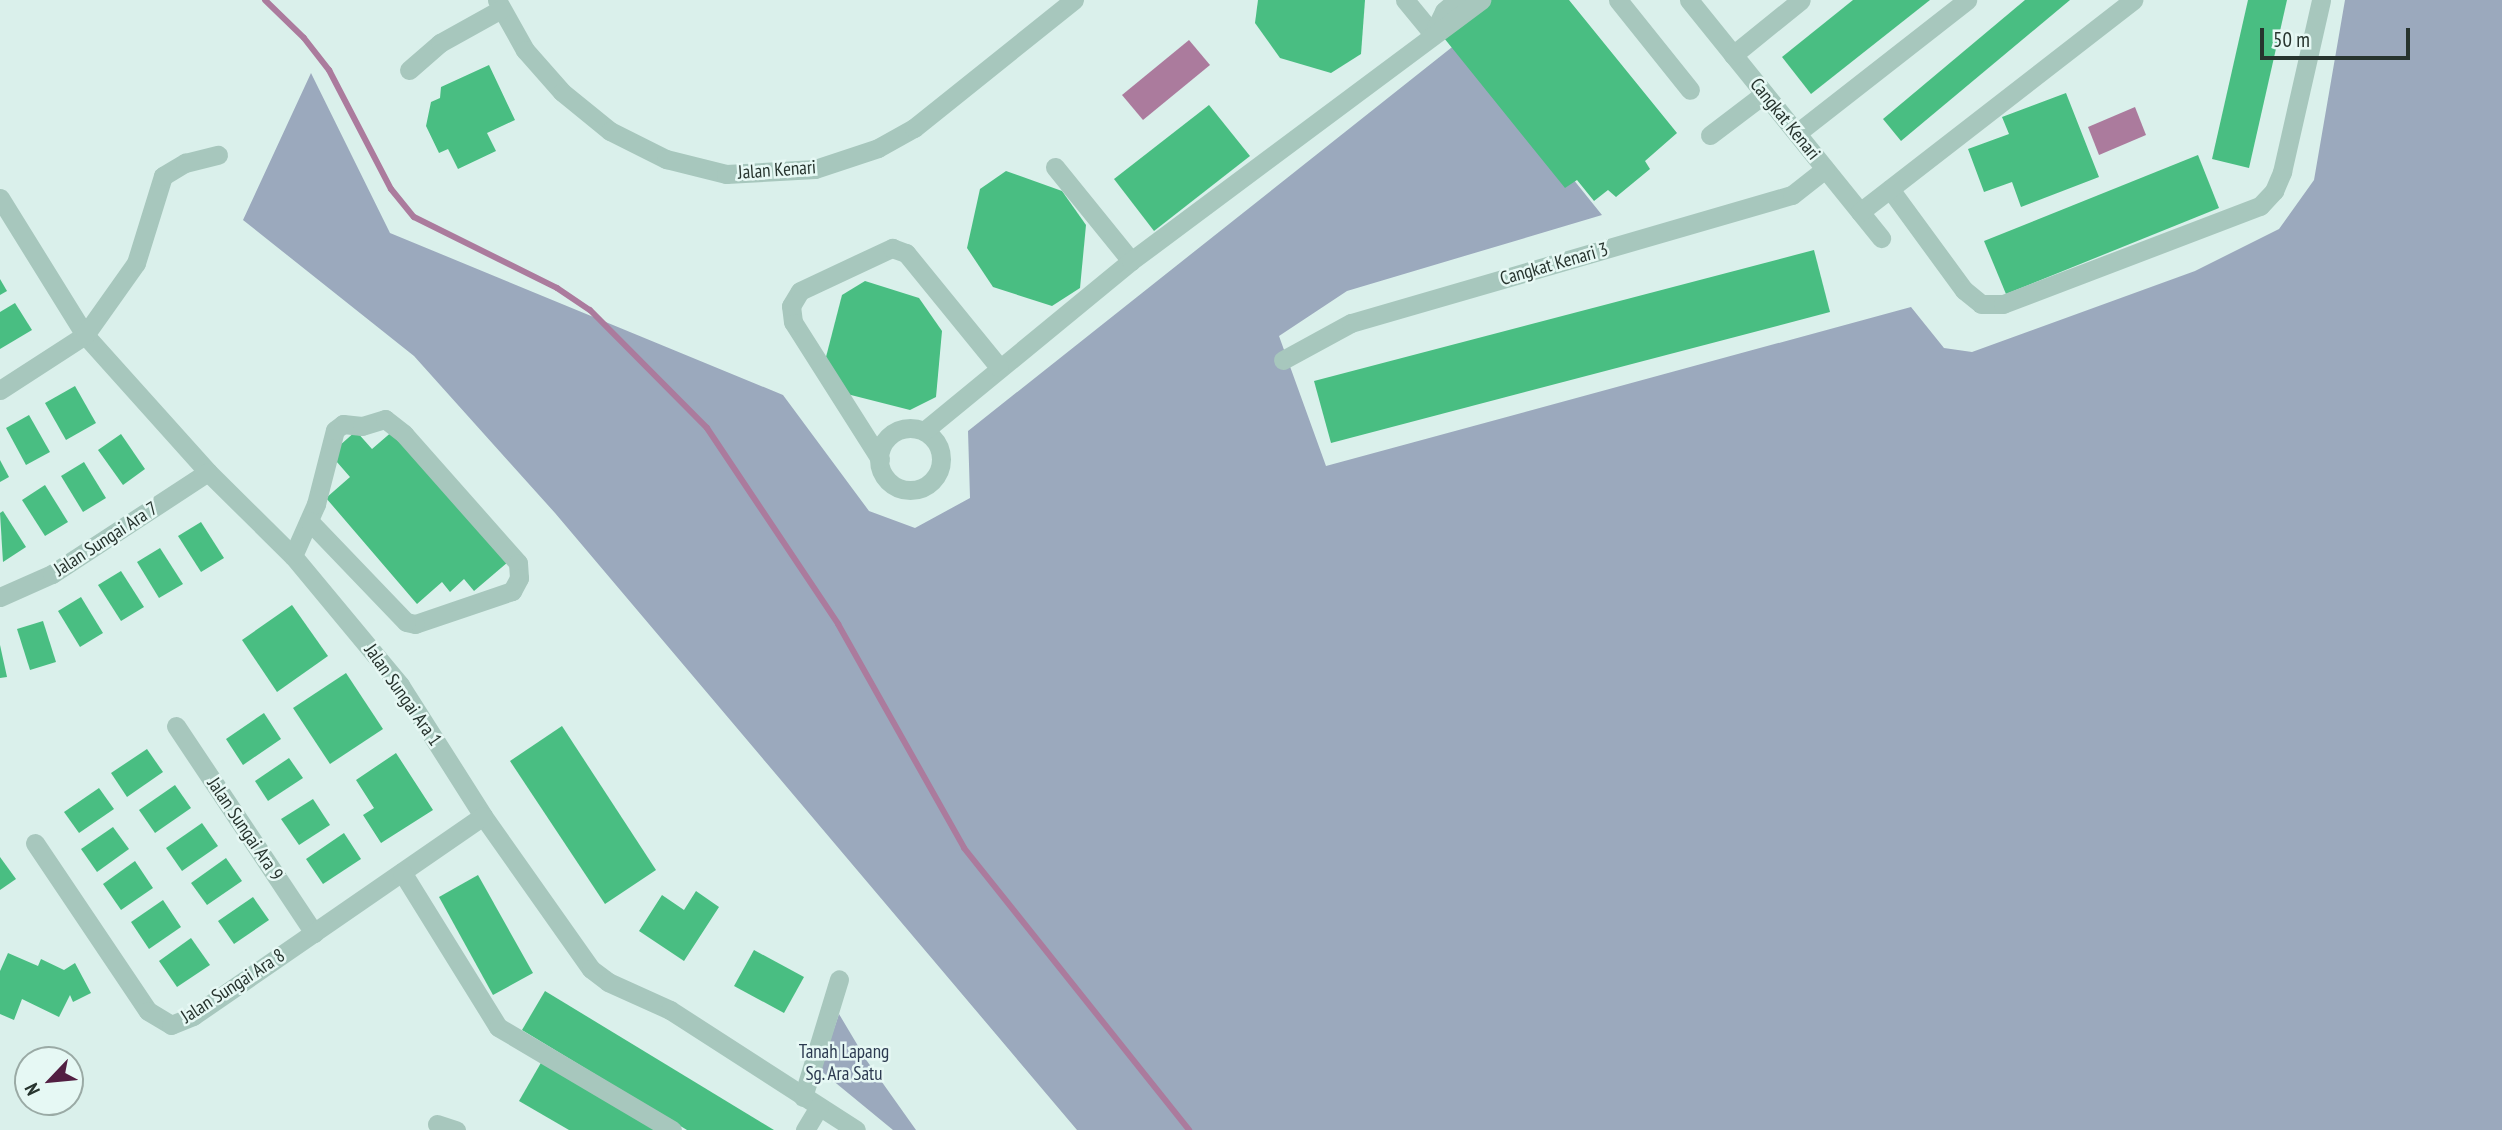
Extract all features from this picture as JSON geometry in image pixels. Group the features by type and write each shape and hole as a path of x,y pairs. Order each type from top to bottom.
{"street":[{"name":"Jalan Kenari","path":"499,5 525,50 562,92 610,131 666,159 726,174 788,173 836,164 914,128 1074,0"},
{"path":"1405,0 1433,34"},
{"path":"1433,34 1444,11 1457,0"},
{"path":"880,459 883,445 896,432 924,431 1131,261 1433,34 1452,25 1480,0"},
{"path":"1618,0 1690,90"},
{"name":"Cangkat Kenari","path":"1689,0 1825,169 1875,200 1881,238"},
{"path":"1733,55 1801,0"},
{"path":"1797,133 1967,0"},
{"path":"2133,0 1875,200 1981,304 2003,304 2260,206 2274,191 2282,172 2321,0"},
{"path":"409,69 440,43 499,5"},
{"path":"1710,135 1764,94"},
{"path":"0,390 85,335 136,263 163,176 185,163 218,155"},
{"path":"1055,167 1131,261"},
{"name":"Cangkat Kenari 3","path":"1283,360 1351,323 1792,195 1825,169"},
{"name":"Jalan Sungai Ara 1","path":"0,198 85,335 208,472 293,556 400,685 483,816 591,969 670,1010 856,1130"},
{"path":"924,431 933,438 941,460 939,471 923,488 900,488 890,482 880,459 793,322 791,306 800,291 892,248 906,253 999,367"},
{"path":"293,556 309,521 335,430 343,424 362,426 385,419 404,434 518,563 519,578 512,591 415,624 406,622 309,521"},
{"name":"Jalan Sungai Ara 7","path":"0,597 52,574 208,472"},
{"name":"Jalan Sungai Ara 9","path":"176,726 314,933"},
{"name":"Jalan Sungai Ara 8","path":"35,843 148,1011 171,1025 193,1016 483,816"},
{"path":"402,872 498,1027 672,1130"},
{"path":"805,1130 839,979"},
{"path":"437,1124 456,1130"}],"green space":[{"path":"2345,0 2502,0 2502,1130 1077,1130 555,513 414,356 243,220 311,73 390,233 783,395 869,511 915,528 970,498 968,431 1461,40 1602,215 1347,291 1279,336 1326,466 1911,307 1944,348 1972,352 2195,271 2279,229 2314,180"},
{"name":"Tanah Lapang Sg. Ara Satu","path":"839,1014 867,1061 916,1130 893,1130 820,1070"}],"shaded area":[{"path":"1189,40 1210,65 1143,120 1122,95"},
{"path":"2135,107 2146,135 2099,155 2088,127"}],"building":[{"path":"1258,0 1365,0 1361,54 1331,73 1280,58 1255,23"},
{"path":"1487,0 1569,0 1677,133 1645,161 1650,169 1616,197 1608,190 1594,201 1577,180 1565,188 1444,38"},
{"path":"1853,0 1930,0 1811,94 1782,57"},
{"path":"2025,0 2070,0 1901,141 1883,119"},
{"path":"2248,0 2287,0 2249,168 2212,159"},
{"path":"489,65 515,120 487,133 496,151 458,169 448,149 439,153 426,126 431,102 440,98 441,87"},
{"path":"2066,93 2099,177 2021,207 2012,182 1984,192 1968,149 2009,134 2002,117"},
{"path":"1209,105 1250,156 1154,231 1114,179"},
{"path":"2198,155 2219,208 2006,294 1984,241"},
{"path":"1006,171 1062,191 1086,225 1080,288 1052,306 993,287 967,248 980,189"},
{"path":"1814,250 1830,312 1331,443 1314,381"},
{"path":"0,279 7,291 0,295"},
{"path":"865,281 919,298 942,331 936,397 910,410 847,394 826,357 842,295"},
{"path":"15,303 32,330 0,349 0,312"},
{"path":"75,386 96,423 66,440 45,403"},
{"path":"29,415 50,452 26,465 6,428"},
{"path":"394,430 508,562 474,591 464,579 450,592 442,582 417,604 326,498 350,477 330,454 356,431 372,449"},
{"path":"121,434 145,469 123,485 98,450"},
{"path":"0,460 9,477 0,482"},
{"path":"84,462 106,498 83,512 61,476"},
{"path":"45,485 68,522 45,536 22,500"},
{"path":"3,511 26,547 3,562 0,513"},
{"path":"201,522 224,558 201,572 178,536"},
{"path":"160,548 183,584 159,598 137,562"},
{"path":"121,571 144,607 121,621 98,585"},
{"path":"81,597 103,633 80,647 58,611"},
{"path":"292,605 328,656 277,692 242,640"},
{"path":"43,621 56,662 30,670 17,629"},
{"path":"0,645 7,677 0,678"},
{"path":"346,673 383,729 330,764 293,708"},
{"path":"264,713 281,739 243,765 226,739"},
{"path":"562,726 656,870 605,904 510,761"},
{"path":"147,749 163,772 127,797 111,773"},
{"path":"396,753 433,810 381,843 363,815 374,808 356,780"},
{"path":"289,758 303,778 268,801 255,781"},
{"path":"175,785 191,808 155,833 139,810"},
{"path":"99,788 114,809 79,833 64,812"},
{"path":"313,799 330,825 299,845 281,819"},
{"path":"202,823 218,846 182,871 166,848"},
{"path":"113,827 129,849 97,872 81,849"},
{"path":"344,833 361,859 323,884 306,859"},
{"path":"0,857 16,879 0,890"},
{"path":"226,858 242,881 207,905 191,883"},
{"path":"135,861 153,888 121,910 103,884"},
{"path":"478,875 533,973 493,995 439,897"},
{"path":"696,891 719,907 684,961 639,931 662,895 684,910"},
{"path":"253,897 269,920 234,944 218,921"},
{"path":"163,900 181,927 149,949 131,922"},
{"path":"191,938 210,965 177,987 159,961"},
{"path":"754,950 804,977 784,1013 734,986"},
{"path":"8,953 38,966 41,959 64,970 75,963 91,993 73,1002 70,995 59,1017 22,999 14,1020 0,1014 0,971"},
{"path":"545,991 774,1130 687,1130 522,1030"},
{"path":"542,1061 658,1130 569,1130 519,1101"}],"waterway":[{"path":"265,0 304,38 329,70 391,189 414,217 557,288 590,310 707,428 838,624 964,848 1189,1130"}]}
